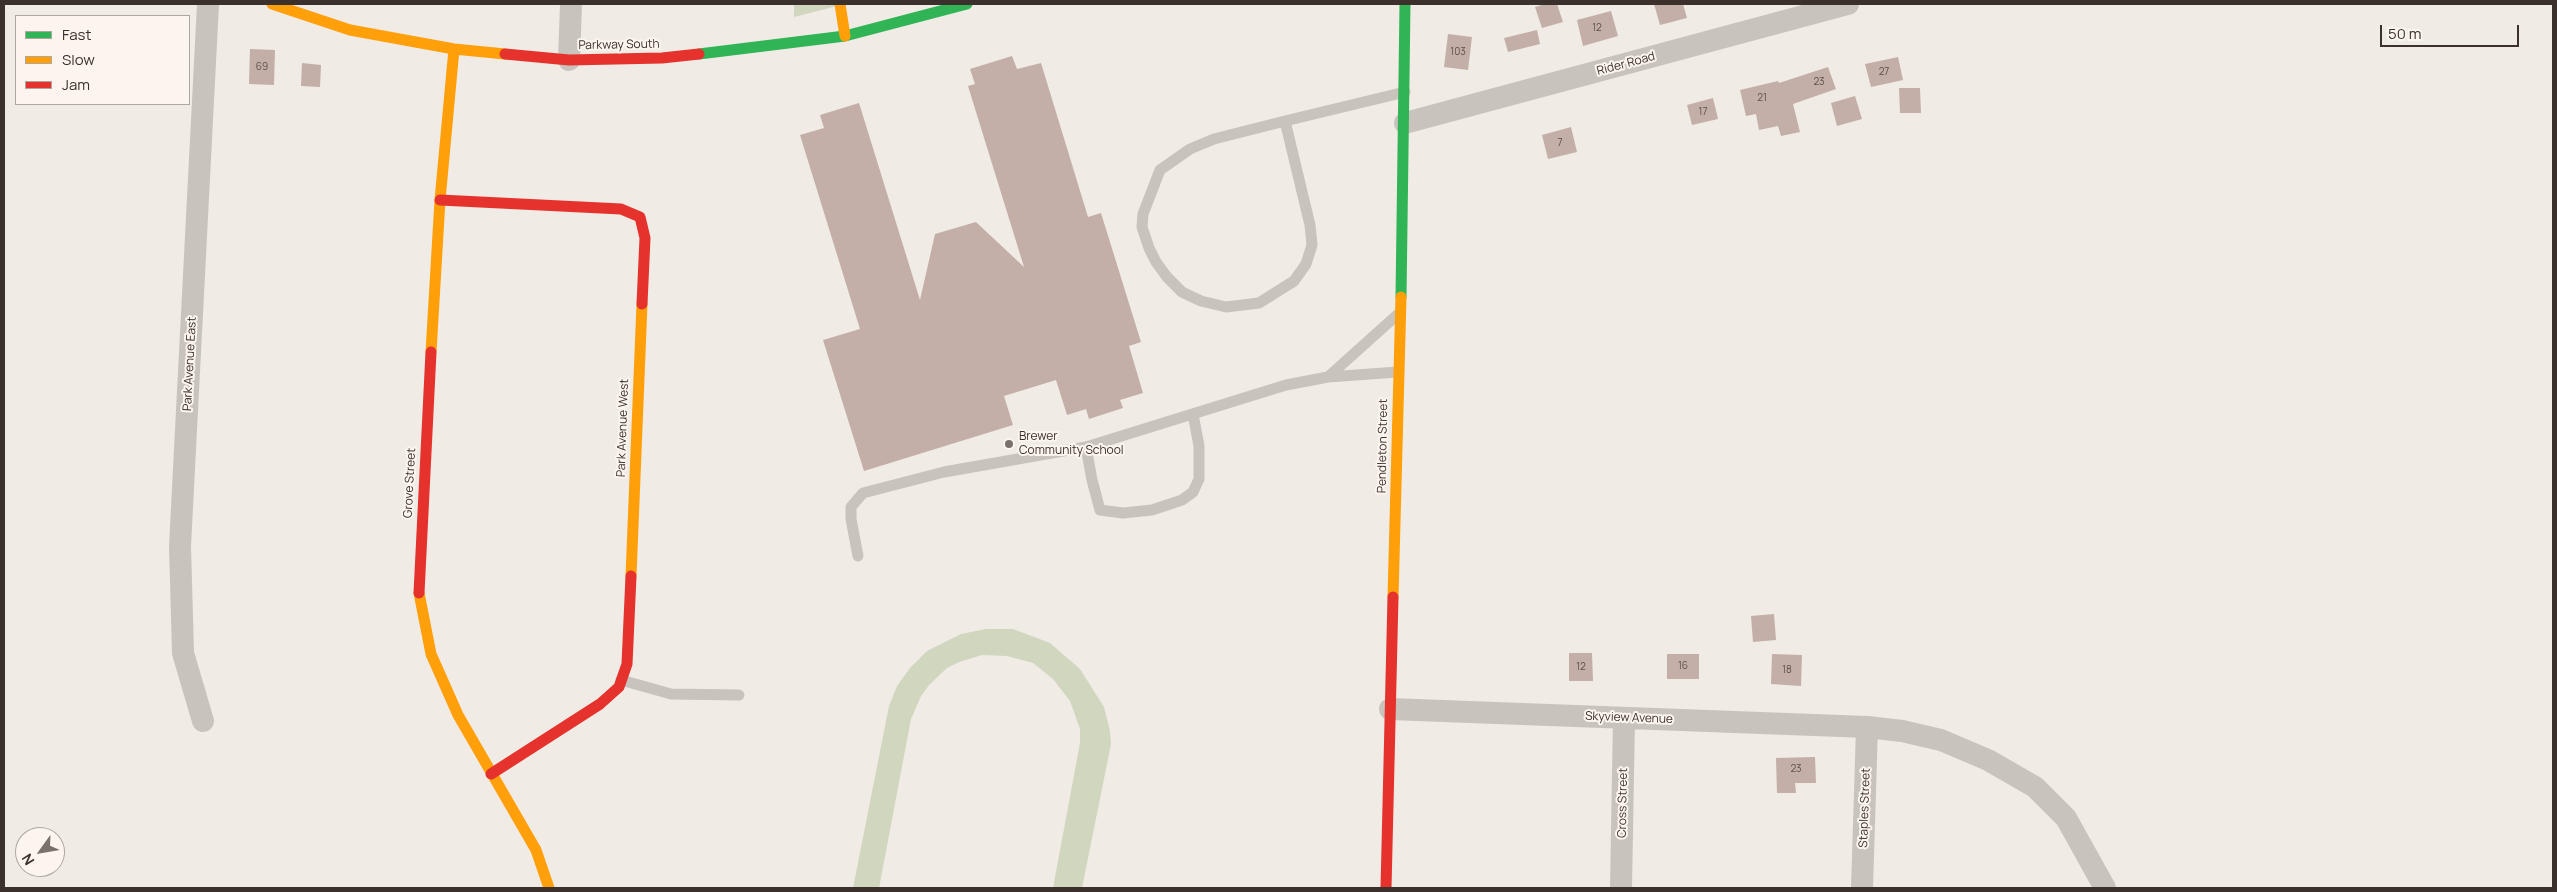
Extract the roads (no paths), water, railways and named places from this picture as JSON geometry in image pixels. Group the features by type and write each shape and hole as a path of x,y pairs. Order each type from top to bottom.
{"street":[{"name":"Park Avenue East","path":"202,721 183,653 180,546 208,4"},
{"name":"Parkway South","path":"272,4 350,30 454,49 569,60 662,58 845,36 967,4"},
{"path":"569,60 571,4"},
{"path":"840,4 845,36"},
{"name":"Pendleton Street","path":"1386,888 1405,123 1404,4"},
{"name":"Rider Road","path":"1405,123 1848,4"},
{"name":"Grove Street","path":"454,49 440,200 418,588 431,654 458,715 536,850 549,888"},
{"name":"Park Avenue West","path":"440,200 621,209 640,217 645,238 627,664 619,686 600,704 491,774"},
{"name":"Skyview Avenue","path":"1390,710 1867,728 1902,731 1941,740 1988,760 2035,787 2066,818 2105,888"},
{"name":"Cross Street","path":"1621,888 1624,718"},
{"name":"Staples Street","path":"1862,888 1867,728"}],"lane":[{"path":"1285,121 1310,225 1312,245 1306,264 1294,281 1259,303 1226,307 1201,302 1182,292 1167,277 1156,262 1142,227 1143,214 1160,170 1190,149 1214,139 1285,121 1405,92"},
{"path":"1328,377 1400,312"},
{"path":"858,556 851,519 851,507 862,493 944,472 1086,447 1286,385 1328,377 1398,372"},
{"path":"1086,447 1100,510 1123,513 1152,510 1182,500 1193,492 1201,471 1200,446 1193,414"},
{"path":"621,680 671,694 739,694"}],"place":[{"name":"Brewer Community School","path":"1009,444"}]}
